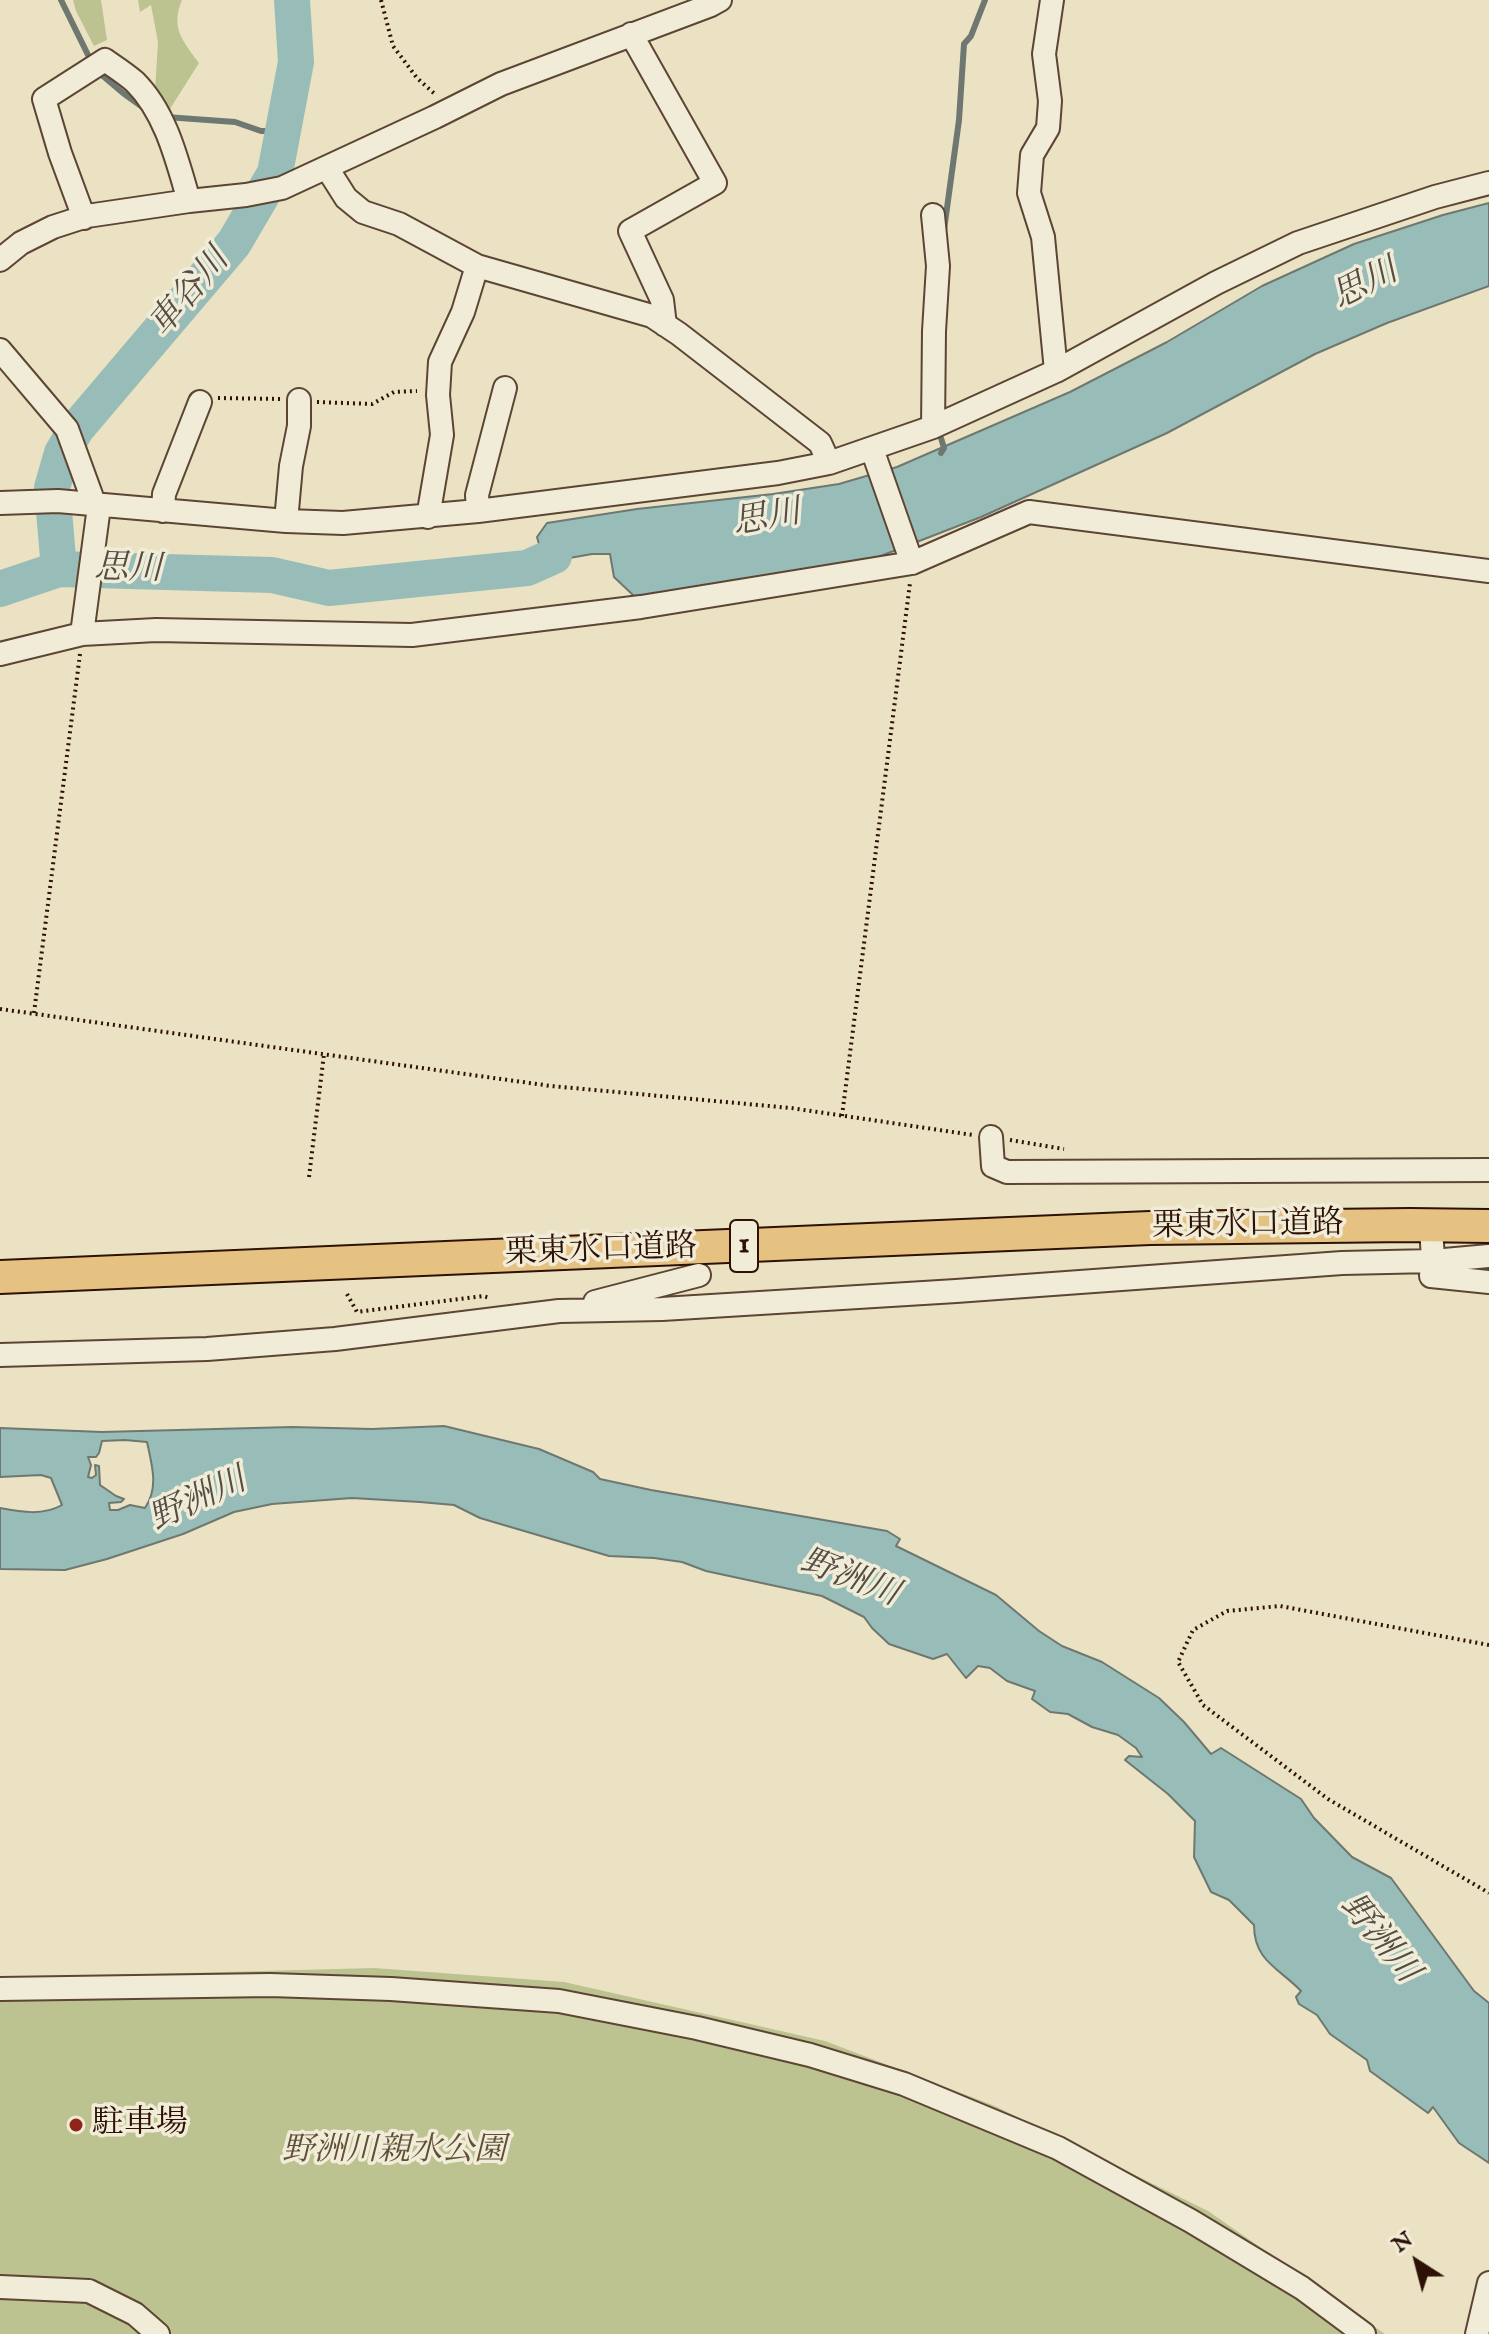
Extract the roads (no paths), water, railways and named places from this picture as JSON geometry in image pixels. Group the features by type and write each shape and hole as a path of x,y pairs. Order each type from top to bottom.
{"highway":[{"name":"栗東水口道路","path":"0,1277 1150,1228 1489,1226"}],"street":[{"path":"0,260 21,243 53,227 84,218 282,188 501,84 720,0"},
{"path":"1052,0 1044,54 1050,101 1048,128 1032,155 1029,193 1043,237 1056,371"},
{"path":"631,34 715,183 630,231 662,300 665,325"},
{"path":"84,218 44,99 105,60 136,83 156,111 174,148 189,201"},
{"path":"327,168 346,198 363,212 399,224 477,266 652,316 820,443 829,463"},
{"path":"0,503 49,501 95,509 343,523 478,511 778,473 829,463 874,453 1056,371 1216,283 1298,243 1435,197 1489,183"},
{"path":"933,215 938,266 933,427"},
{"path":"428,517 442,435 438,395 440,362 463,312 477,266"},
{"path":"0,350 71,438 95,509 83,631"},
{"path":"478,511 477,495 505,388"},
{"path":"286,521 291,466 299,426 299,400"},
{"path":"163,511 164,494 200,402"},
{"path":"874,453 910,558"},
{"path":"0,654 83,631 412,635 641,607 910,558 1029,512 1489,571"},
{"path":"991,1137 993,1166 1007,1172 1489,1170"},
{"path":"1431,1225 1431,1276 1489,1282"},
{"path":"0,1355 207,1349 335,1339 559,1311 662,1309 1342,1263 1489,1256"},
{"path":"559,1311 699,1275"},
{"path":"0,1989 270,1985 391,1989 559,2001 697,2028 810,2055 904,2084 1058,2148 1191,2221 1302,2288 1364,2334"},
{"path":"1477,2334 1489,2283"},
{"path":"0,2287 89,2291 135,2314 158,2334"}],"water":[{"path":"1489,203 1489,286 1387,323 1315,354 1167,433 981,517 873,559 650,596 634,596 614,577 610,554 547,562 529,572 507,571 541,551 537,537 547,523 839,484 897,467 1070,392 1167,342 1262,286 1354,244"},
{"name":"野洲川","path":"444,1426 539,1449 593,1472 600,1479 887,1531 900,1539 896,1546 996,1595 1062,1646 1102,1662 1159,1698 1211,1754 1221,1748 1301,1799 1314,1818 1352,1857 1391,1878 1474,1991 1489,2003 1489,2163 1459,2143 1433,2107 1428,2113 1370,2071 1367,2060 1330,2034 1317,2015 1299,2004 1296,1997 1301,1991 1263,1956 1254,1925 1229,1900 1211,1892 1194,1857 1195,1821 1168,1794 1125,1760 1129,1756 1142,1757 1136,1748 1118,1735 1092,1727 1068,1714 1050,1712 1032,1699 1035,1691 1007,1681 990,1668 978,1666 966,1678 947,1654 933,1659 889,1644 864,1617 822,1596 706,1571 682,1562 609,1556 480,1518 454,1505 352,1498 272,1504 234,1512 183,1534 65,1570 0,1569 0,1508 40,1512 62,1505 51,1478 41,1475 0,1477 0,1428 102,1432 292,1427 372,1429","holes":["102,1441 147,1442 153,1476 152,1492 145,1508 130,1505 110,1510 109,1503 124,1499 100,1485 99,1466 95,1465 96,1475 88,1477 91,1465 88,1457 96,1457"]}],"waterway":[{"path":"61,0 91,61"},
{"name":"車谷川","path":"59,569 52,488 62,453 77,428 234,243 275,173 296,62 292,0"},
{"path":"944,230 959,120 964,44 971,36 985,0"},
{"path":"97,71 148,111"},
{"path":"166,117 235,122 261,131 272,131 281,140"},
{"path":"941,438 944,448 941,453"},
{"name":"思川","path":"0,589 59,569 272,575 329,588 527,568 554,556"}],"place":[{"name":"駐車場","path":"76,2125"}],"park label":[{"name":"野洲川親水公園","path":"394,2152"}]}
